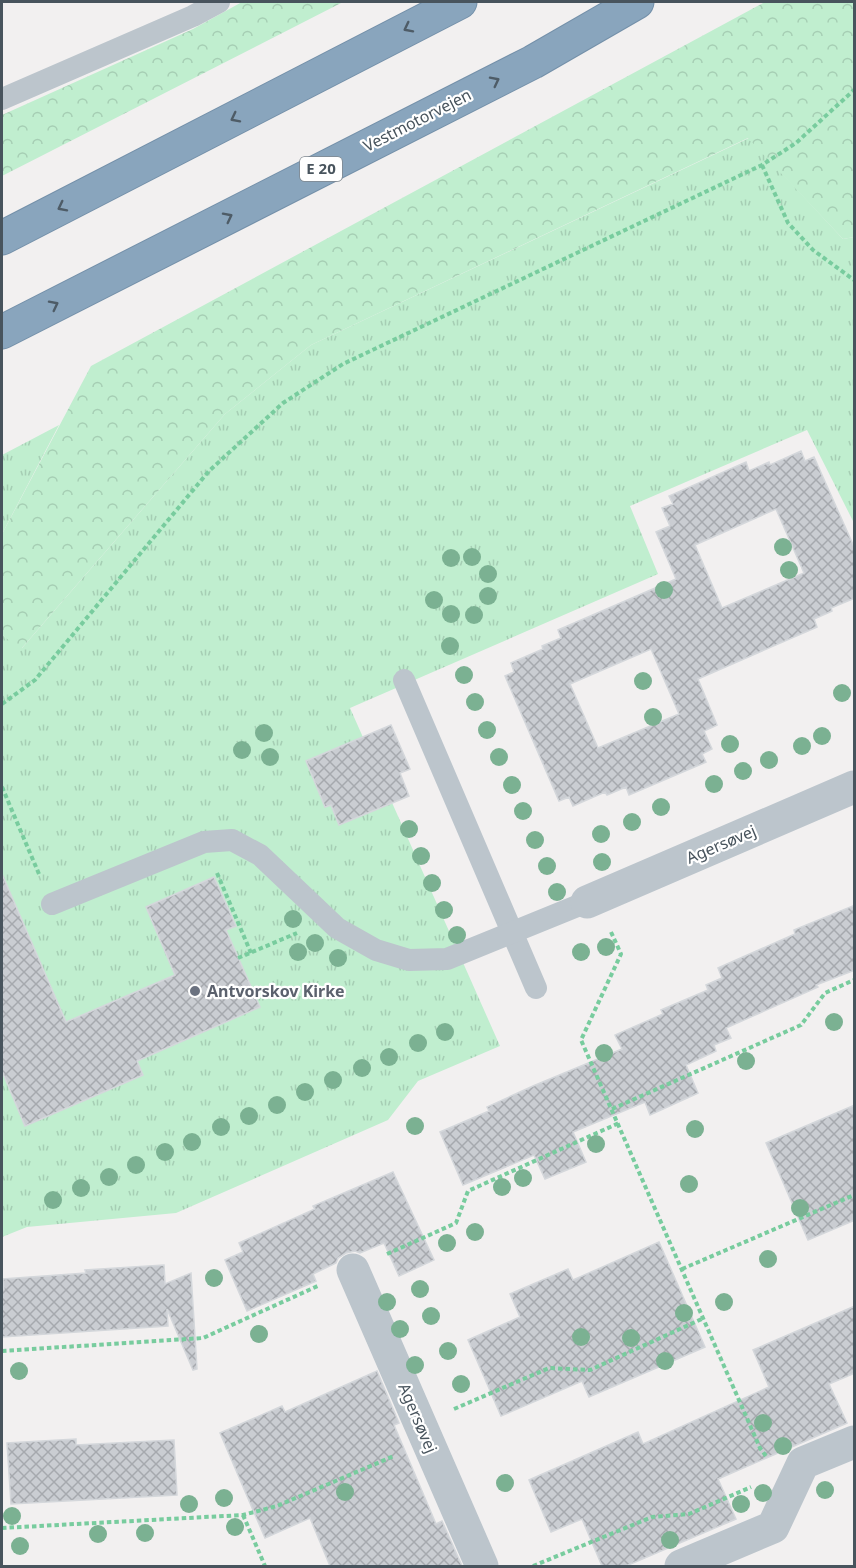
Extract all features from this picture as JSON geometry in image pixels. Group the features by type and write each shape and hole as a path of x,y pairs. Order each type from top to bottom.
{"highway":[{"path":"2,238 460,2"},
{"name":"Vestmotorvejen","path":"2,332 533,62 637,2"}],"street":[{"name":"Agersøvej","path":"592,900 855,787"},
{"name":"Agersøvej","path":"353,1270 482,1566"},
{"path":"681,1566 773,1527 792,1468 855,1442"}],"lane":[{"path":"2,99 193,16 219,2"},
{"path":"404,680 536,988"},
{"path":"52,904 204,842 232,840 260,855 337,928 376,950 410,960 447,958 592,900"}],"path":[{"path":"2,704 35,680 209,471 283,403 343,364 762,165 796,143 855,90"},
{"path":"762,165 788,222 813,250 855,280"},
{"path":"2,787 52,904"},
{"path":"204,842 251,953"},
{"path":"592,900 621,954 581,1040 760,1448 792,1468"},
{"path":"238,958 257,950"},
{"path":"612,1109 801,1025 825,993 855,980"},
{"path":"682,1269 855,1195"},
{"path":"2,1528 243,1515 277,1506 549,1368 590,1370 704,1318"},
{"path":"533,1566 652,1517 688,1514 792,1468"},
{"path":"243,1515 265,1566"}],"green space":[{"path":"242,2 343,2 2,176 2,115 193,29"},
{"path":"765,2 854,2 854,237 843,239 748,138 311,345 225,414 21,649 2,635 2,534 91,366"},
{"path":"749,138 843,239 854,237 854,523 807,430 630,506 658,574 350,708 500,1046 418,1081 388,1120 176,1213 27,1227 2,1237 2,635 22,648 225,414 311,345"},
{"path":"59,425 2,534 2,455"}],"building":[{"path":"801,451 805,461 814,457 855,549 855,598 831,608 832,611 814,619 817,627 698,679 717,725 704,731 712,749 702,754 706,762 629,795 626,787 607,795 605,792 573,806 569,797 559,801 505,676 514,672 511,663 561,638 558,630 676,579 656,532 670,526 662,508 673,504 669,496 746,462 749,471 769,462 770,465","holes":["776,509 804,573 722,608 695,545","651,649 679,714 598,748 570,684"]},
{"path":"391,725 410,769 400,773 409,796 339,825 331,805 325,807 306,761"},
{"name":"Antvorskov Kirke","path":"2,874 66,1022 175,975 146,907 214,877 236,926 226,930 260,1007 137,1061 143,1075 25,1126 2,1071"},
{"path":"855,905 855,970 816,985 818,987 726,1028 731,1038 714,1045 716,1051 686,1065 698,1093 650,1115 645,1102 573,1132 586,1162 545,1179 534,1155 463,1185 440,1132 489,1111 487,1107 533,1086 622,1049 615,1035 663,1014 661,1010 708,990 706,985 722,978 718,968 795,934 794,930"},
{"path":"855,1105 855,1220 808,1240 766,1143"},
{"path":"393,1172 434,1260 399,1276 384,1243 360,1253 355,1251 346,1253 338,1258 336,1263 313,1274 316,1281 247,1311 225,1260 243,1252 239,1243 315,1209 313,1206"},
{"path":"659,1242 705,1347 589,1397 582,1381 501,1416 468,1340 520,1317 510,1294 568,1269 573,1280"},
{"path":"164,1265 165,1284 191,1273 197,1369 193,1370 167,1309 168,1326 2,1337 3,1279 86,1273 85,1270"},
{"path":"855,1306 855,1373 829,1384 847,1423 718,1479 736,1519 626,1566 602,1566 582,1519 551,1532 529,1480 638,1432 643,1444 769,1387 753,1350"},
{"path":"377,1371 399,1423 394,1425 436,1524 442,1521 462,1566 330,1566 310,1518 265,1538 220,1433 282,1406 285,1412"},
{"path":"76,1439 76,1445 174,1440 177,1495 11,1504 7,1443"}],"place":[{"name":"Antvorskov Kirke","path":"195,991"}]}
